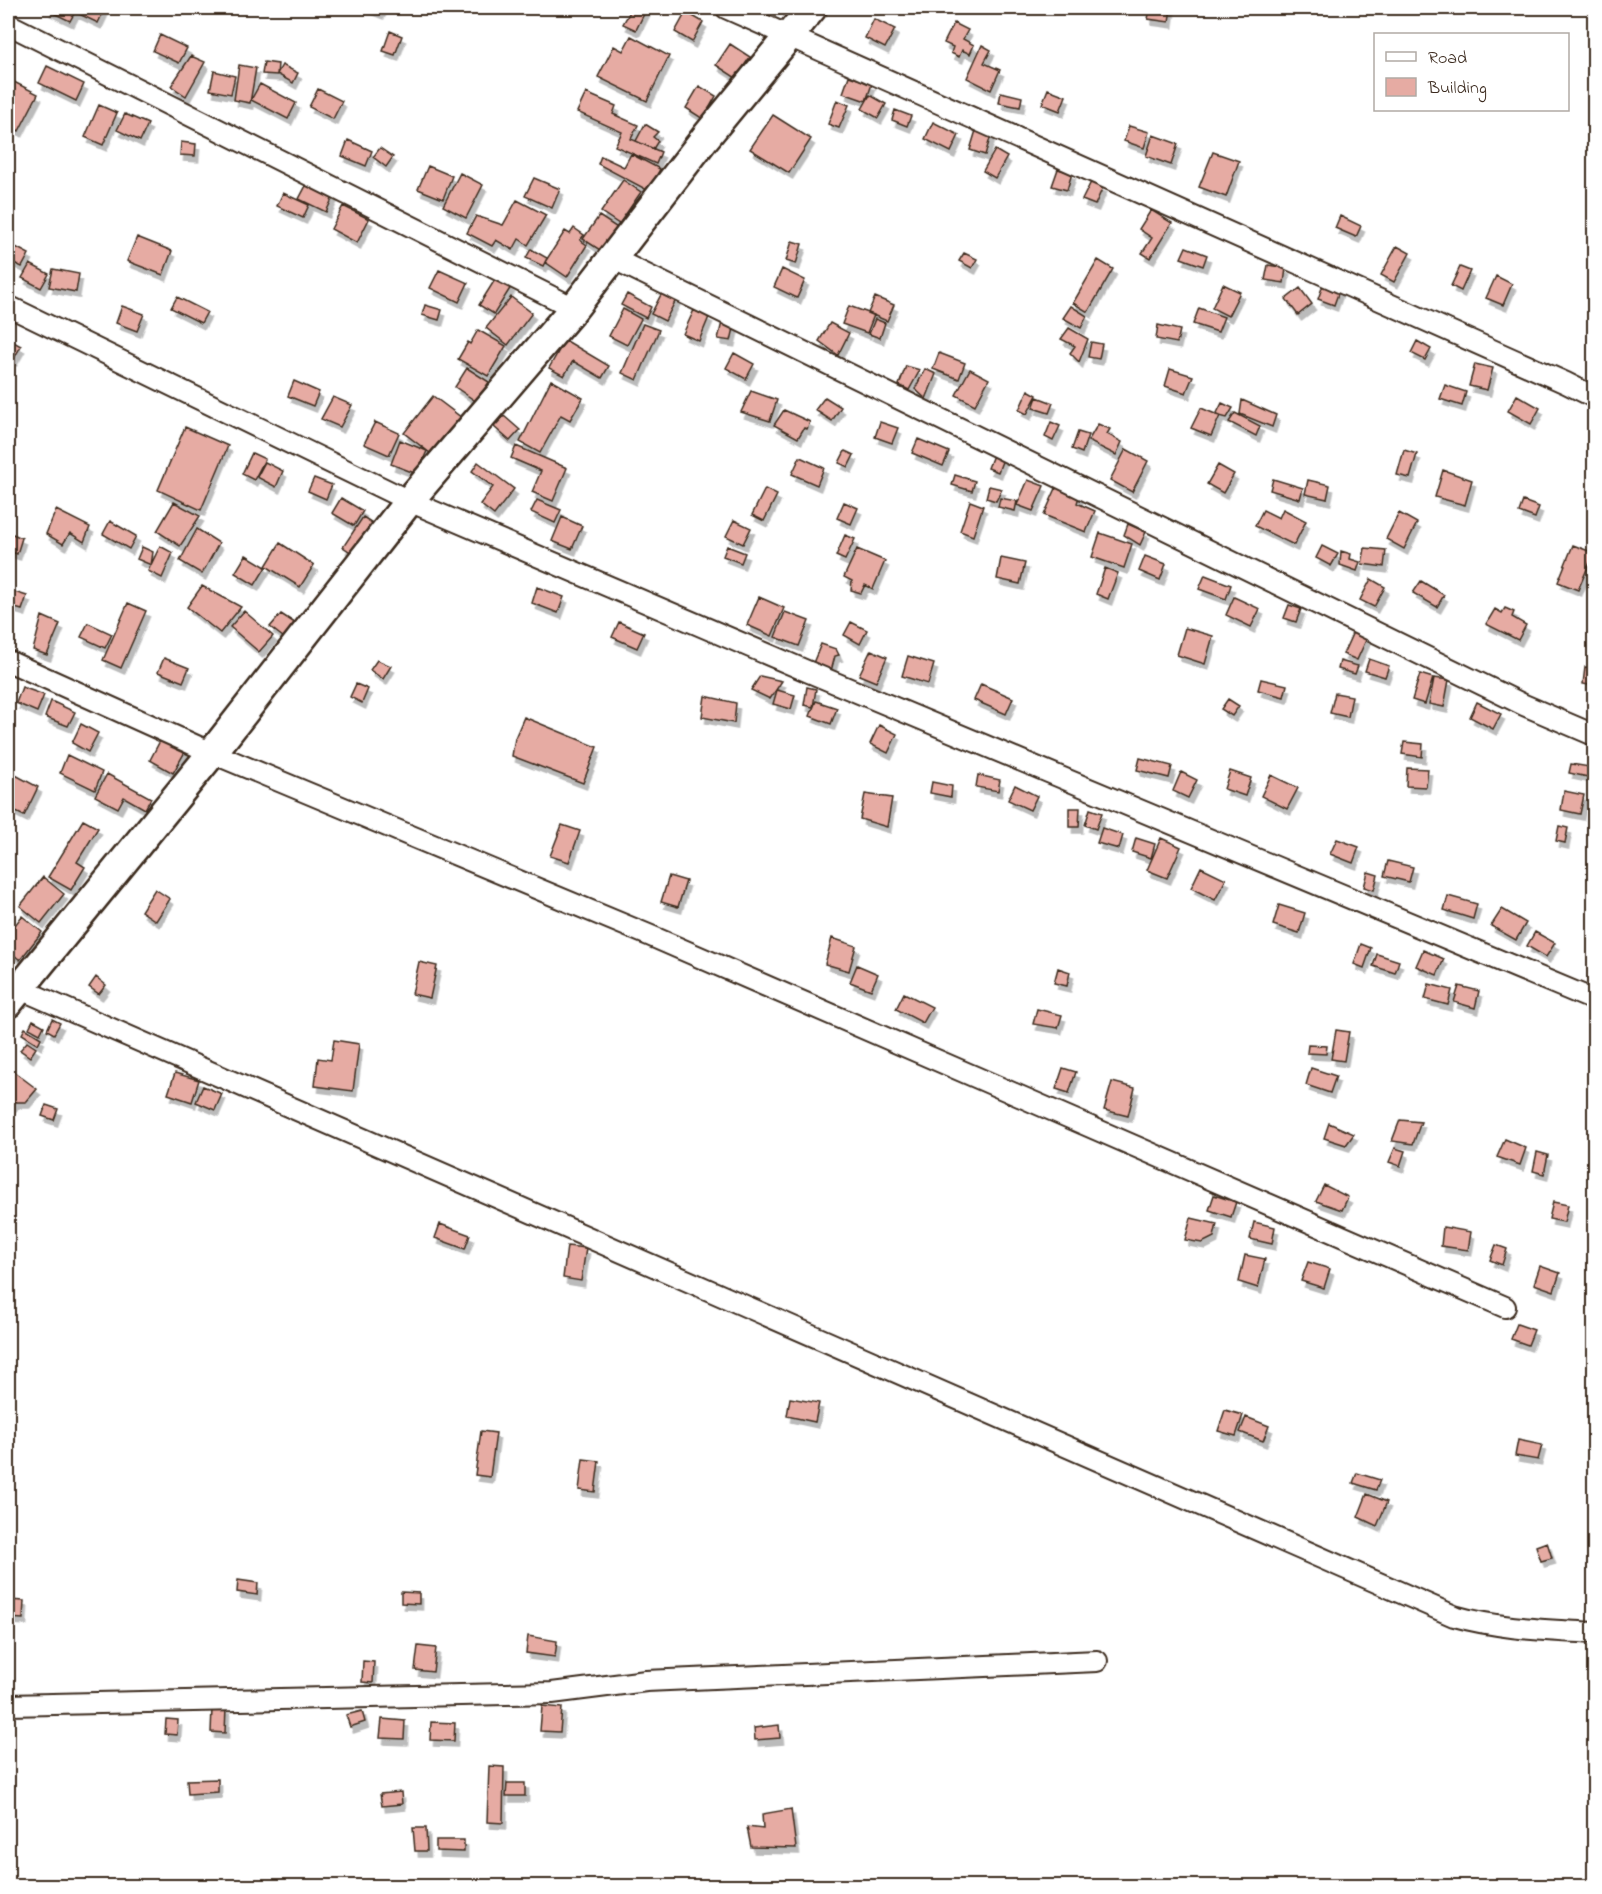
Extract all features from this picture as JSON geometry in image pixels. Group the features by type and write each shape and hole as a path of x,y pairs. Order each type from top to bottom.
{"street":[{"path":"726,8 1594,397"},
{"path":"812,8 705,138 574,308 409,501 212,753 11,991 1454,1616 1482,1624 1522,1629 1594,1633"},
{"path":"8,24 574,308"},
{"path":"612,258 1524,705 1594,735"},
{"path":"8,306 409,501 820,677 1594,1000"},
{"path":"8,661 212,753 651,936 1505,1307"},
{"path":"8,1705 552,1693 646,1681 1097,1661"}],"building":[{"path":"48,8 105,8 98,23 75,12 70,21 47,10"},
{"path":"367,8 383,8 380,13"},
{"path":"632,8 647,8 636,30 623,24"},
{"path":"778,8 798,8 794,15"},
{"path":"1150,8 1171,8 1169,22 1148,19"},
{"path":"686,12 703,22 692,42 675,32"},
{"path":"874,19 895,29 885,48 865,38"},
{"path":"954,23 968,30 963,39 974,45 970,54 962,50 959,57 951,53 953,47 944,43"},
{"path":"390,31 402,36 395,55 383,51"},
{"path":"160,35 187,48 179,63 153,51"},
{"path":"631,36 669,56 647,101 598,77 614,46 623,51"},
{"path":"730,44 750,57 736,78 716,65"},
{"path":"982,45 991,50 984,63 1000,70 991,90 967,78"},
{"path":"191,56 205,62 186,96 171,86"},
{"path":"264,62 278,64 277,75 262,74"},
{"path":"239,65 256,68 250,103 234,100"},
{"path":"282,65 298,73 293,83 277,74"},
{"path":"47,66 84,84 76,101 39,83"},
{"path":"214,71 235,76 231,94 210,90"},
{"path":"849,76 872,84 866,101 843,93"},
{"path":"8,79 38,94 19,131 8,125"},
{"path":"260,84 296,103 288,119 251,100"},
{"path":"699,86 716,96 703,119 686,108"},
{"path":"318,89 342,101 333,119 309,107"},
{"path":"1048,89 1066,96 1060,111 1042,104"},
{"path":"1001,92 1022,97 1020,107 999,103"},
{"path":"586,93 616,106 613,114 638,125 631,139 661,152 656,164 615,146 622,132 577,112"},
{"path":"870,95 886,104 878,118 862,109"},
{"path":"837,100 849,105 839,128 828,124"},
{"path":"99,105 117,113 103,145 85,137"},
{"path":"895,110 911,116 907,126 892,120"},
{"path":"125,114 148,124 140,141 117,130"},
{"path":"773,115 811,139 789,173 750,149"},
{"path":"933,122 959,135 951,152 925,139"},
{"path":"645,124 658,132 653,137 658,141 653,149 636,141"},
{"path":"1129,126 1149,132 1144,148 1124,141"},
{"path":"977,127 992,132 985,155 970,150"},
{"path":"1153,135 1178,144 1171,165 1146,156"},
{"path":"348,140 372,151 366,166 342,156"},
{"path":"181,142 196,144 195,156 180,155"},
{"path":"380,148 393,157 386,167 373,157"},
{"path":"995,150 1007,157 995,178 983,171"},
{"path":"1213,152 1239,161 1226,197 1199,187"},
{"path":"631,154 660,169 649,191 598,164 601,156 624,167"},
{"path":"428,166 452,176 443,199 418,189"},
{"path":"1058,169 1072,173 1067,190 1052,186"},
{"path":"460,173 483,185 466,218 443,206"},
{"path":"534,178 560,189 552,208 525,196"},
{"path":"309,180 335,193 326,212 299,199"},
{"path":"623,180 641,192 619,224 601,212"},
{"path":"1091,182 1103,187 1095,205 1082,200"},
{"path":"283,193 309,205 303,218 277,206"},
{"path":"517,200 546,215 528,245 519,239 513,250 496,240 492,246 467,233 476,216 503,225"},
{"path":"343,206 369,219 357,243 331,229"},
{"path":"1151,210 1172,223 1150,258 1142,253 1152,238 1139,229"},
{"path":"599,216 619,229 603,252 583,239"},
{"path":"1340,216 1361,226 1356,237 1335,228"},
{"path":"574,228 584,235 580,240 587,245 567,277 545,262 565,231 570,234"},
{"path":"137,237 172,251 163,275 127,261"},
{"path":"792,241 802,244 796,264 786,261"},
{"path":"8,243 29,254 22,267 8,260"},
{"path":"1397,246 1410,253 1394,282 1381,275"},
{"path":"1186,247 1207,255 1203,266 1181,258"},
{"path":"531,249 547,258 543,266 526,258"},
{"path":"964,253 977,259 972,268 959,261"},
{"path":"1098,260 1113,269 1088,312 1073,303"},
{"path":"30,264 49,274 41,288 22,278"},
{"path":"1268,265 1286,268 1284,283 1265,280"},
{"path":"1460,267 1470,271 1461,291 1451,286"},
{"path":"53,269 79,274 76,292 49,287"},
{"path":"782,269 805,280 797,298 774,287"},
{"path":"439,270 468,283 459,302 430,288"},
{"path":"1496,276 1512,284 1503,305 1486,298"},
{"path":"496,278 511,287 494,314 479,305"},
{"path":"1223,284 1240,292 1228,316 1212,308"},
{"path":"1323,285 1339,291 1334,305 1318,299"},
{"path":"665,287 679,294 665,321 651,314"},
{"path":"1300,288 1312,304 1298,315 1286,299"},
{"path":"627,294 651,307 646,318 621,305"},
{"path":"177,297 207,312 201,323 171,308"},
{"path":"511,297 532,313 508,345 486,328"},
{"path":"875,297 894,305 887,321 868,313"},
{"path":"425,305 442,310 439,320 422,315"},
{"path":"122,306 144,314 137,331 116,323"},
{"path":"849,306 874,315 867,333 842,324"},
{"path":"1071,306 1087,316 1081,328 1063,318"},
{"path":"1199,308 1224,317 1218,332 1193,324"},
{"path":"623,309 641,319 627,345 609,336"},
{"path":"694,310 709,317 699,341 683,334"},
{"path":"875,319 885,323 880,338 869,334"},
{"path":"722,322 735,324 731,341 718,339"},
{"path":"830,323 849,333 838,355 819,341"},
{"path":"643,324 659,330 637,380 622,373"},
{"path":"1158,325 1180,330 1177,343 1156,339"},
{"path":"1069,328 1088,339 1079,362 1070,353 1075,346 1061,339"},
{"path":"478,330 506,346 488,376 458,359"},
{"path":"8,339 21,346 13,360 8,357"},
{"path":"565,340 609,366 602,378 573,361 564,376 549,368"},
{"path":"1417,341 1431,349 1425,360 1411,353"},
{"path":"1091,342 1102,344 1099,359 1088,357"},
{"path":"734,353 754,364 746,379 726,368"},
{"path":"939,353 965,363 959,379 933,369"},
{"path":"1475,364 1493,368 1487,390 1469,386"},
{"path":"906,366 920,370 909,390 899,385"},
{"path":"467,368 489,382 477,402 455,387"},
{"path":"925,369 936,374 926,399 915,389"},
{"path":"970,369 989,379 975,405 956,395"},
{"path":"1170,369 1193,376 1186,393 1165,386"},
{"path":"551,380 583,398 570,420 561,415 540,453 520,442"},
{"path":"294,381 319,392 313,406 288,396"},
{"path":"1445,385 1466,392 1462,406 1440,399"},
{"path":"1028,390 1037,395 1027,414 1019,410"},
{"path":"751,391 777,400 770,421 741,412"},
{"path":"1517,395 1540,408 1531,424 1508,411"},
{"path":"433,396 462,418 434,456 404,433"},
{"path":"333,397 352,405 340,427 321,419"},
{"path":"825,397 841,407 832,421 815,410"},
{"path":"1037,397 1053,403 1049,413 1033,408"},
{"path":"1242,400 1276,415 1272,427 1240,414"},
{"path":"1222,403 1233,408 1227,418 1216,415"},
{"path":"1201,408 1220,416 1211,436 1191,428"},
{"path":"784,410 810,422 798,438 774,425"},
{"path":"1235,413 1260,426 1256,436 1229,422"},
{"path":"504,416 520,430 510,441 494,427"},
{"path":"375,422 399,433 389,455 364,444"},
{"path":"880,422 898,428 892,443 875,437"},
{"path":"1051,422 1060,426 1053,441 1045,437"},
{"path":"1098,424 1110,429 1107,434 1122,442 1116,455 1088,441"},
{"path":"185,427 228,446 201,510 158,490"},
{"path":"1078,432 1088,435 1082,453 1072,449"},
{"path":"918,439 949,452 943,466 912,453"},
{"path":"400,440 427,451 417,474 391,464"},
{"path":"516,446 567,468 553,501 532,492 541,471 511,458"},
{"path":"1126,449 1148,461 1132,492 1110,480"},
{"path":"1404,450 1417,454 1410,478 1397,475"},
{"path":"845,451 854,455 848,467 839,463"},
{"path":"252,453 265,459 254,480 242,474"},
{"path":"993,455 1003,459 998,472 988,468"},
{"path":"800,457 824,468 817,485 792,474"},
{"path":"265,462 283,471 276,487 257,477"},
{"path":"478,462 514,489 494,515 480,504 493,487 472,471"},
{"path":"1218,465 1234,474 1223,493 1207,484"},
{"path":"1443,470 1472,480 1465,505 1435,497"},
{"path":"955,475 975,481 972,491 952,485"},
{"path":"314,478 332,485 326,499 308,491"},
{"path":"1273,479 1303,488 1300,499 1270,490"},
{"path":"1028,480 1044,486 1033,511 1017,505"},
{"path":"1308,480 1330,485 1327,499 1305,494"},
{"path":"1058,484 1080,494 1077,503 1095,511 1086,532 1044,515"},
{"path":"989,486 1002,489 996,501 986,498"},
{"path":"765,489 777,495 764,521 752,515"},
{"path":"341,498 363,511 354,526 332,513"},
{"path":"1000,498 1017,501 1015,511 998,507"},
{"path":"537,500 561,510 555,523 531,512"},
{"path":"970,501 983,506 973,536 960,531"},
{"path":"1523,501 1539,507 1535,518 1519,512"},
{"path":"174,502 200,516 180,546 157,531"},
{"path":"844,502 858,508 851,524 837,518"},
{"path":"1283,509 1306,521 1294,545 1255,526 1263,510 1279,518"},
{"path":"56,510 90,527 84,542 70,533 63,544 46,534"},
{"path":"1399,513 1417,523 1404,549 1386,539"},
{"path":"363,517 377,526 358,557 343,547"},
{"path":"562,517 582,526 572,549 552,541"},
{"path":"734,520 751,528 743,544 726,536"},
{"path":"110,521 136,536 129,549 103,534"},
{"path":"1128,524 1146,532 1140,545 1124,535"},
{"path":"197,529 219,543 202,574 180,561"},
{"path":"8,532 22,538 17,554 8,551"},
{"path":"1100,533 1132,544 1124,568 1092,557"},
{"path":"845,535 855,539 845,560 836,556"},
{"path":"280,543 314,565 300,587 266,566"},
{"path":"1573,545 1594,553 1578,590 1558,582"},
{"path":"160,546 173,553 162,578 148,571"},
{"path":"727,546 745,553 741,563 723,556"},
{"path":"1322,546 1338,554 1331,566 1316,558"},
{"path":"142,547 153,552 151,565 137,559"},
{"path":"1365,548 1386,550 1384,567 1362,564"},
{"path":"857,549 885,561 873,589 865,585 861,593 851,590 852,581 844,577"},
{"path":"1341,551 1351,554 1350,559 1360,562 1357,571 1340,565"},
{"path":"246,555 266,567 255,585 235,573"},
{"path":"1145,556 1166,564 1160,580 1139,571"},
{"path":"1001,558 1025,563 1020,584 997,579"},
{"path":"1105,568 1118,573 1108,599 1096,594"},
{"path":"1205,575 1231,585 1226,599 1199,589"},
{"path":"1371,579 1385,587 1374,607 1360,600"},
{"path":"1421,581 1444,595 1437,607 1413,593"},
{"path":"202,586 241,607 220,633 187,607"},
{"path":"537,587 564,597 558,613 532,603"},
{"path":"8,590 27,596 22,610 8,606"},
{"path":"759,597 784,608 772,636 747,625"},
{"path":"1234,597 1260,609 1251,627 1226,615"},
{"path":"128,603 146,611 121,668 103,660"},
{"path":"1289,605 1301,609 1296,622 1284,618"},
{"path":"1505,608 1514,612 1512,617 1526,625 1518,640 1486,624 1495,609 1502,613"},
{"path":"244,611 273,636 259,652 230,627"},
{"path":"785,612 809,621 799,646 775,637"},
{"path":"281,614 301,627 288,641 270,627"},
{"path":"42,616 60,624 47,655 33,650"},
{"path":"619,622 644,633 637,648 612,637"},
{"path":"851,622 867,630 860,644 844,635"},
{"path":"88,623 112,634 105,648 81,637"},
{"path":"1185,628 1213,636 1205,664 1177,655"},
{"path":"1353,632 1367,638 1357,660 1343,654"},
{"path":"821,644 836,649 839,655 835,656 830,675 821,673 822,666 813,663"},
{"path":"871,650 887,657 876,682 859,675"},
{"path":"908,656 934,664 928,684 902,676"},
{"path":"164,658 189,668 183,682 158,672"},
{"path":"1369,659 1389,666 1385,677 1365,671"},
{"path":"377,660 391,666 383,679 370,670"},
{"path":"1340,661 1358,666 1355,674 1338,669"},
{"path":"1585,667 1594,668 1594,686 1583,684"},
{"path":"1420,674 1433,678 1425,704 1412,700"},
{"path":"760,676 782,681 770,699 751,690"},
{"path":"1434,678 1449,680 1444,707 1429,704"},
{"path":"1261,679 1287,685 1284,697 1258,690"},
{"path":"356,684 368,689 362,703 350,697"},
{"path":"981,684 1013,698 1006,714 974,700"},
{"path":"22,687 44,695 37,712 16,703"},
{"path":"807,687 816,689 813,707 804,705"},
{"path":"777,690 795,695 791,709 773,704"},
{"path":"1335,693 1352,696 1348,717 1330,713"},
{"path":"705,696 736,703 734,723 702,717"},
{"path":"1228,699 1239,706 1232,716 1221,709"},
{"path":"51,701 75,712 68,726 45,717"},
{"path":"816,701 837,708 831,724 810,716"},
{"path":"1477,702 1501,714 1493,729 1470,717"},
{"path":"524,717 597,747 583,783 512,756 515,738"},
{"path":"81,724 98,733 88,752 72,743"},
{"path":"879,725 897,734 888,753 870,744"},
{"path":"162,737 186,750 173,773 150,760"},
{"path":"1404,742 1423,744 1422,757 1402,754"},
{"path":"67,755 102,772 95,790 60,773"},
{"path":"1140,758 1172,766 1169,778 1137,770"},
{"path":"1571,764 1590,767 1588,777 1569,773"},
{"path":"1407,768 1428,769 1426,787 1406,786"},
{"path":"8,771 38,787 24,816 8,808"},
{"path":"1230,771 1251,778 1245,796 1224,789"},
{"path":"1181,772 1197,780 1188,798 1173,791"},
{"path":"107,774 151,798 145,809 124,797 118,808 95,796"},
{"path":"978,775 1000,780 998,791 976,787"},
{"path":"1271,775 1298,788 1287,809 1261,796"},
{"path":"932,782 952,786 951,797 930,793"},
{"path":"1015,785 1037,796 1030,810 1008,800"},
{"path":"1564,791 1584,795 1580,814 1561,810"},
{"path":"865,794 892,798 887,827 860,819"},
{"path":"1069,808 1080,808 1079,827 1069,827"},
{"path":"1090,809 1102,813 1096,829 1085,825"},
{"path":"83,820 98,828 77,862 85,867 71,890 48,877"},
{"path":"562,825 580,831 569,862 550,856"},
{"path":"1559,826 1568,828 1565,843 1556,841"},
{"path":"1102,828 1123,835 1119,849 1097,843"},
{"path":"1136,838 1155,844 1151,858 1132,852"},
{"path":"1161,838 1181,847 1167,878 1147,870"},
{"path":"1337,839 1359,847 1353,863 1330,854"},
{"path":"1388,861 1413,867 1409,882 1384,876"},
{"path":"1201,867 1226,879 1215,900 1191,888"},
{"path":"1368,872 1378,875 1374,890 1364,887"},
{"path":"669,876 686,881 678,907 661,902"},
{"path":"43,877 64,894 41,923 20,906"},
{"path":"155,889 170,899 156,921 141,911"},
{"path":"1448,896 1477,904 1473,919 1444,910"},
{"path":"1279,905 1305,913 1299,933 1273,925"},
{"path":"1502,909 1526,923 1516,940 1491,926"},
{"path":"22,916 42,932 20,960 8,950 8,934"},
{"path":"1535,932 1555,943 1546,957 1527,946"},
{"path":"832,938 856,946 849,971 825,964"},
{"path":"1361,944 1371,948 1364,968 1354,964"},
{"path":"1423,950 1444,959 1437,975 1416,966"},
{"path":"1377,954 1399,961 1395,973 1373,966"},
{"path":"419,962 437,966 430,998 412,994"},
{"path":"857,965 878,974 871,990 850,982"},
{"path":"1058,968 1070,972 1067,986 1054,983"},
{"path":"96,977 106,985 99,994 89,987"},
{"path":"1429,984 1452,990 1448,1005 1425,999"},
{"path":"1459,986 1479,991 1475,1008 1454,1002"},
{"path":"904,993 932,1007 923,1023 896,1009"},
{"path":"1037,1009 1062,1015 1058,1028 1033,1024"},
{"path":"52,1019 60,1023 54,1034 47,1030"},
{"path":"33,1020 44,1026 40,1034 29,1028"},
{"path":"25,1028 41,1038 38,1044 22,1034"},
{"path":"1336,1030 1349,1032 1344,1061 1331,1059"},
{"path":"334,1040 359,1044 353,1091 315,1086 318,1058 331,1060"},
{"path":"27,1042 36,1048 30,1057 20,1050"},
{"path":"1308,1045 1327,1046 1326,1054 1307,1053"},
{"path":"1063,1068 1076,1072 1069,1093 1056,1089"},
{"path":"1311,1068 1336,1076 1330,1093 1306,1085"},
{"path":"13,1071 37,1089 26,1102 15,1102 9,1109 8,1078"},
{"path":"175,1073 199,1080 192,1102 168,1094"},
{"path":"1112,1082 1135,1088 1128,1116 1104,1110"},
{"path":"203,1086 222,1094 215,1110 196,1102"},
{"path":"46,1105 58,1109 54,1120 42,1116"},
{"path":"1400,1120 1421,1122 1413,1144 1392,1141"},
{"path":"1329,1123 1354,1134 1346,1145 1324,1138"},
{"path":"1505,1139 1526,1148 1520,1165 1497,1157"},
{"path":"1395,1148 1405,1151 1400,1166 1389,1162"},
{"path":"1537,1152 1548,1155 1544,1174 1533,1171"},
{"path":"1324,1185 1348,1197 1342,1210 1316,1201"},
{"path":"1214,1195 1236,1202 1231,1217 1209,1210"},
{"path":"1553,1202 1568,1205 1564,1222 1549,1219"},
{"path":"1191,1218 1217,1224 1214,1237 1202,1243 1185,1240"},
{"path":"1254,1222 1275,1227 1272,1244 1250,1239"},
{"path":"440,1224 470,1235 465,1249 435,1238"},
{"path":"1443,1227 1471,1232 1468,1250 1441,1246"},
{"path":"1496,1245 1507,1249 1502,1265 1490,1260"},
{"path":"567,1246 586,1248 581,1281 563,1278"},
{"path":"1245,1255 1265,1259 1258,1288 1239,1282"},
{"path":"1308,1262 1330,1269 1324,1288 1301,1281"},
{"path":"1540,1266 1560,1273 1554,1291 1534,1284"},
{"path":"1517,1324 1534,1330 1528,1345 1511,1339"},
{"path":"790,1398 819,1403 815,1422 787,1416"},
{"path":"1225,1410 1243,1415 1236,1436 1218,1431"},
{"path":"1246,1417 1269,1426 1263,1441 1240,1432"},
{"path":"481,1431 496,1433 490,1477 475,1475"},
{"path":"1518,1440 1542,1445 1538,1460 1515,1456"},
{"path":"583,1459 599,1461 595,1492 579,1490"},
{"path":"1357,1473 1380,1480 1376,1490 1353,1483"},
{"path":"1367,1494 1387,1502 1377,1526 1358,1517"},
{"path":"1547,1542 1552,1558 1541,1561 1536,1546"},
{"path":"238,1580 258,1583 257,1595 237,1592"},
{"path":"401,1592 419,1593 419,1604 401,1603"},
{"path":"8,1600 24,1601 23,1619 8,1618"},
{"path":"528,1636 557,1641 555,1657 526,1653"},
{"path":"418,1646 436,1648 433,1672 415,1670"},
{"path":"363,1661 374,1662 373,1683 362,1682"},
{"path":"542,1706 562,1708 560,1732 540,1731"},
{"path":"212,1708 226,1708 225,1733 211,1732"},
{"path":"362,1711 365,1722 350,1727 346,1715"},
{"path":"166,1719 178,1720 177,1735 165,1734"},
{"path":"382,1719 405,1721 404,1739 380,1738"},
{"path":"431,1722 455,1723 454,1741 430,1740"},
{"path":"779,1725 780,1738 755,1740 754,1728"},
{"path":"489,1766 504,1767 503,1823 487,1822"},
{"path":"218,1779 218,1792 188,1794 187,1780"},
{"path":"507,1783 525,1783 525,1796 506,1796"},
{"path":"401,1792 402,1804 382,1806 380,1794"},
{"path":"791,1809 796,1848 751,1847 747,1827 763,1829 762,1814"},
{"path":"413,1828 426,1828 427,1851 415,1851"},
{"path":"436,1840 464,1840 464,1852 436,1851"},
{"path":"404,1881 416,1881 416,1886 403,1886"},
{"path":"387,1883 400,1883 400,1886 387,1886"}]}
